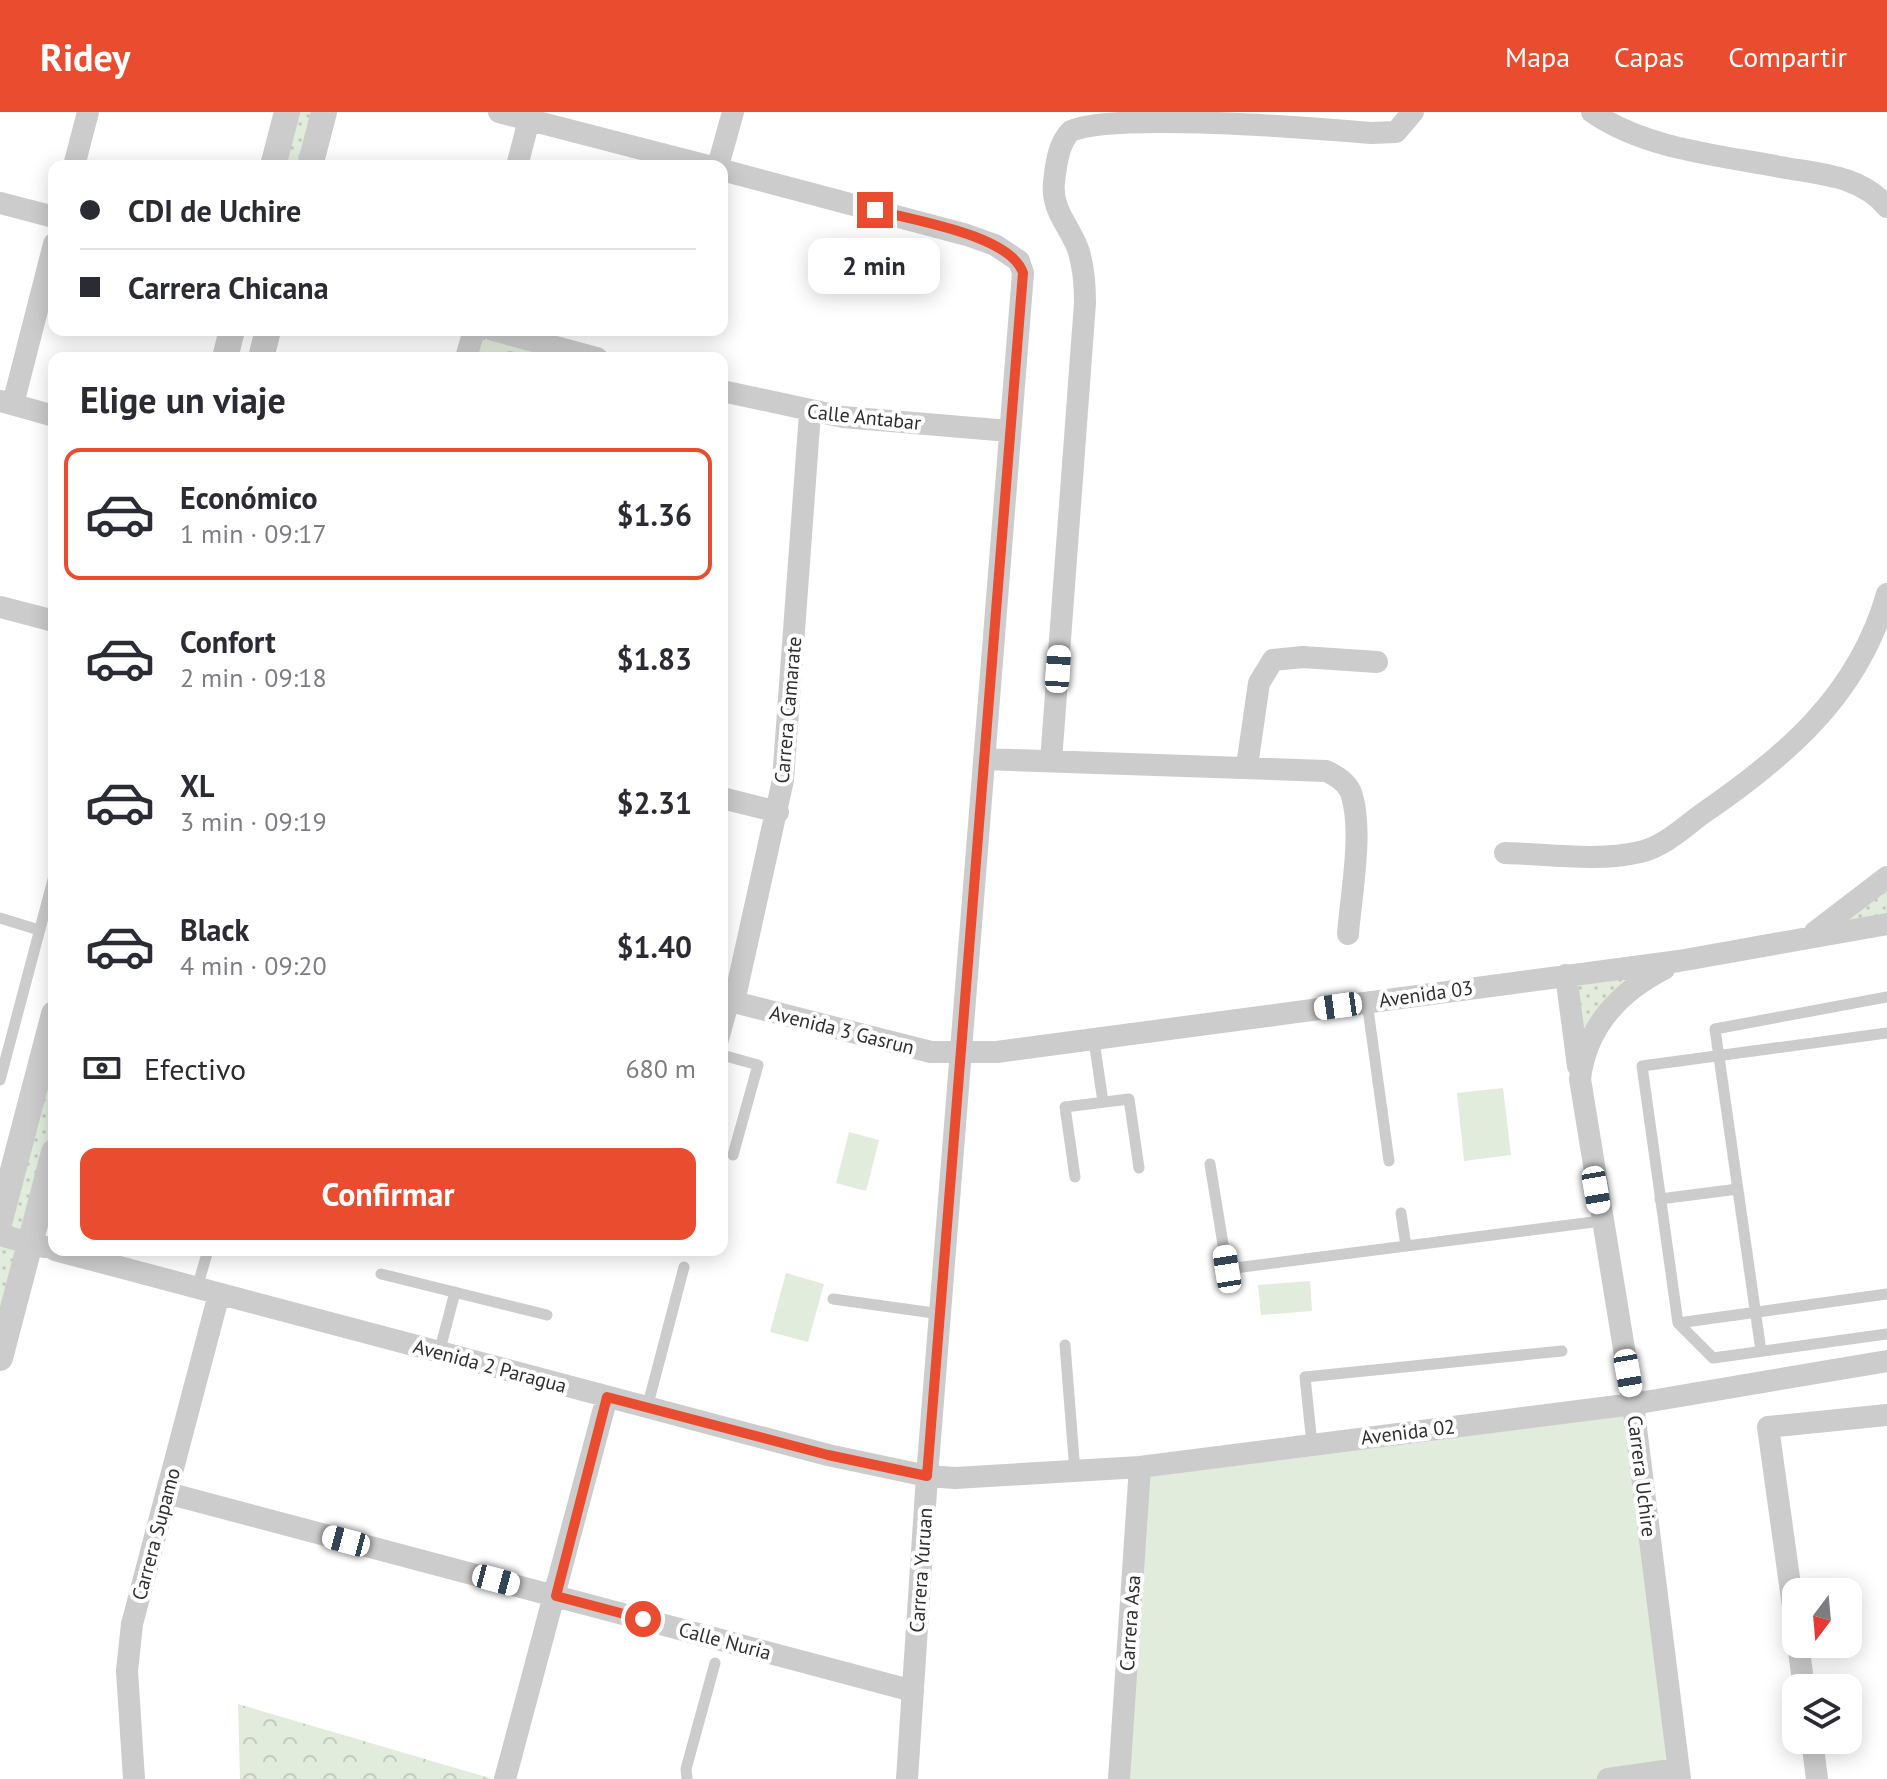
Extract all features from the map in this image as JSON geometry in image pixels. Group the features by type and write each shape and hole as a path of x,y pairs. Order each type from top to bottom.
{"street":[{"path":"76,160 88,112"},
{"path":"275,160 287,112"},
{"path":"312,160 324,112"},
{"path":"499,112 530,116 687,160"},
{"path":"722,160 733,112"},
{"path":"1051,761 1085,303 1084,268 1076,245 1055,207 1054,184 1064,139 1074,128 1091,123 1168,113 1222,115 1371,133 1396,132 1404,127 1413,112"},
{"path":"1592,112 1617,128 1657,142 1856,182 1887,207"},
{"path":"519,160 530,116"},
{"name":"Carrera Yuruan","path":"728,170 967,235 995,245 1019,261 1023,273 927,1476 907,1779"},
{"path":"0,203 48,215"},
{"path":"48,264 6,403 48,414"},
{"path":"515,336 575,352"},
{"name":"Calle Antabar","path":"728,392 810,413 1009,431"},
{"name":"Carrera Camarate","path":"728,1000 778,812 788,731 810,413"},
{"path":"1505,853 1638,853 1668,839 1762,771 1803,736 1834,703 1876,626 1887,594"},
{"path":"0,607 48,619"},
{"path":"1247,766 1259,683 1273,660 1303,657 1377,662"},
{"path":"984,759 1326,771 1342,780 1352,794 1355,830 1348,934"},
{"path":"728,800 778,812"},
{"path":"1806,939 1845,913 1887,877"},
{"name":"Avenida 03","path":"963,1054 1094,1041 1679,961 1887,924"},
{"name":"Carrera Uchire","path":"1580,1079 1582,1059 1603,1018 1642,980 1679,961"},
{"name":"Carrera Uchire","path":"1566,975 1601,1221 1633,1404 1679,1774"},
{"name":"Avenida 3 Gasrun","path":"728,1000 901,1046 963,1054"},
{"path":"0,1220 48,1037"},
{"path":"0,1358 46,1248 48,1224"},
{"name":"Avenida 2 Paragua","path":"0,1235 46,1248"},
{"name":"Avenida 2 Paragua","path":"76,1256 828,1455 927,1476"},
{"name":"Carrera Supamo","path":"134,1779 127,1671 129,1648 167,1493 208,1291"},
{"name":"Avenida 02","path":"927,1476 986,1478 1140,1467 1633,1404 1887,1361"},
{"path":"505,1779 607,1397"},
{"path":"1789,1578 1768,1427 1887,1415"},
{"name":"Carrera Asa","path":"1119,1779 1140,1467"},
{"name":"Calle Nuria","path":"167,1493 913,1691"},
{"path":"1814,1754 1817,1779"},
{"path":"1621,1778 1679,1774"}],"lane":[{"path":"0,1080 2,1059 48,898"},
{"path":"0,918 39,930"},
{"path":"1761,1351 1715,1029 1887,997"},
{"path":"1367,1002 1389,1161"},
{"path":"1887,1033 1642,1066 1678,1323 1713,1358 1887,1334"},
{"path":"1094,1041 1103,1102"},
{"path":"728,1057 758,1065 733,1155"},
{"path":"1075,1177 1065,1107 1129,1099 1139,1168"},
{"path":"1210,1164 1227,1269 1601,1221"},
{"path":"1660,1199 1738,1189"},
{"path":"1401,1213 1406,1246"},
{"path":"208,1256 208,1291"},
{"path":"647,1408 684,1267"},
{"path":"381,1274 547,1315"},
{"path":"439,1353 455,1292"},
{"path":"1678,1323 1887,1294"},
{"path":"833,1299 941,1314"},
{"path":"1065,1345 1075,1472"},
{"path":"1312,1444 1305,1377 1562,1351"},
{"path":"687,1779 686,1769 715,1663"}],"green space":[{"path":"287,112 324,112 312,160 275,160"},
{"path":"472,336 500,336 571,352 468,352"},
{"path":"1887,877 1887,924 1806,939"},
{"path":"1679,961 1642,980 1582,1059 1566,975"},
{"path":"48,1037 48,1175 0,1358 0,1220"},
{"path":"1503,1088 1511,1155 1464,1161 1457,1093"},
{"path":"849,1132 879,1140 866,1191 836,1183"},
{"path":"786,1273 824,1284 808,1342 770,1332"},
{"path":"1310,1281 1312,1311 1261,1315 1258,1285"},
{"path":"1630,1402 1678,1769 1608,1779 1119,1779 1140,1467"},
{"path":"238,1704 493,1779 240,1779"}],"route":[{"path":"643,1619 556,1596 607,1397 828,1455 927,1476 1023,273 1019,261 995,245 875,210"}]}
